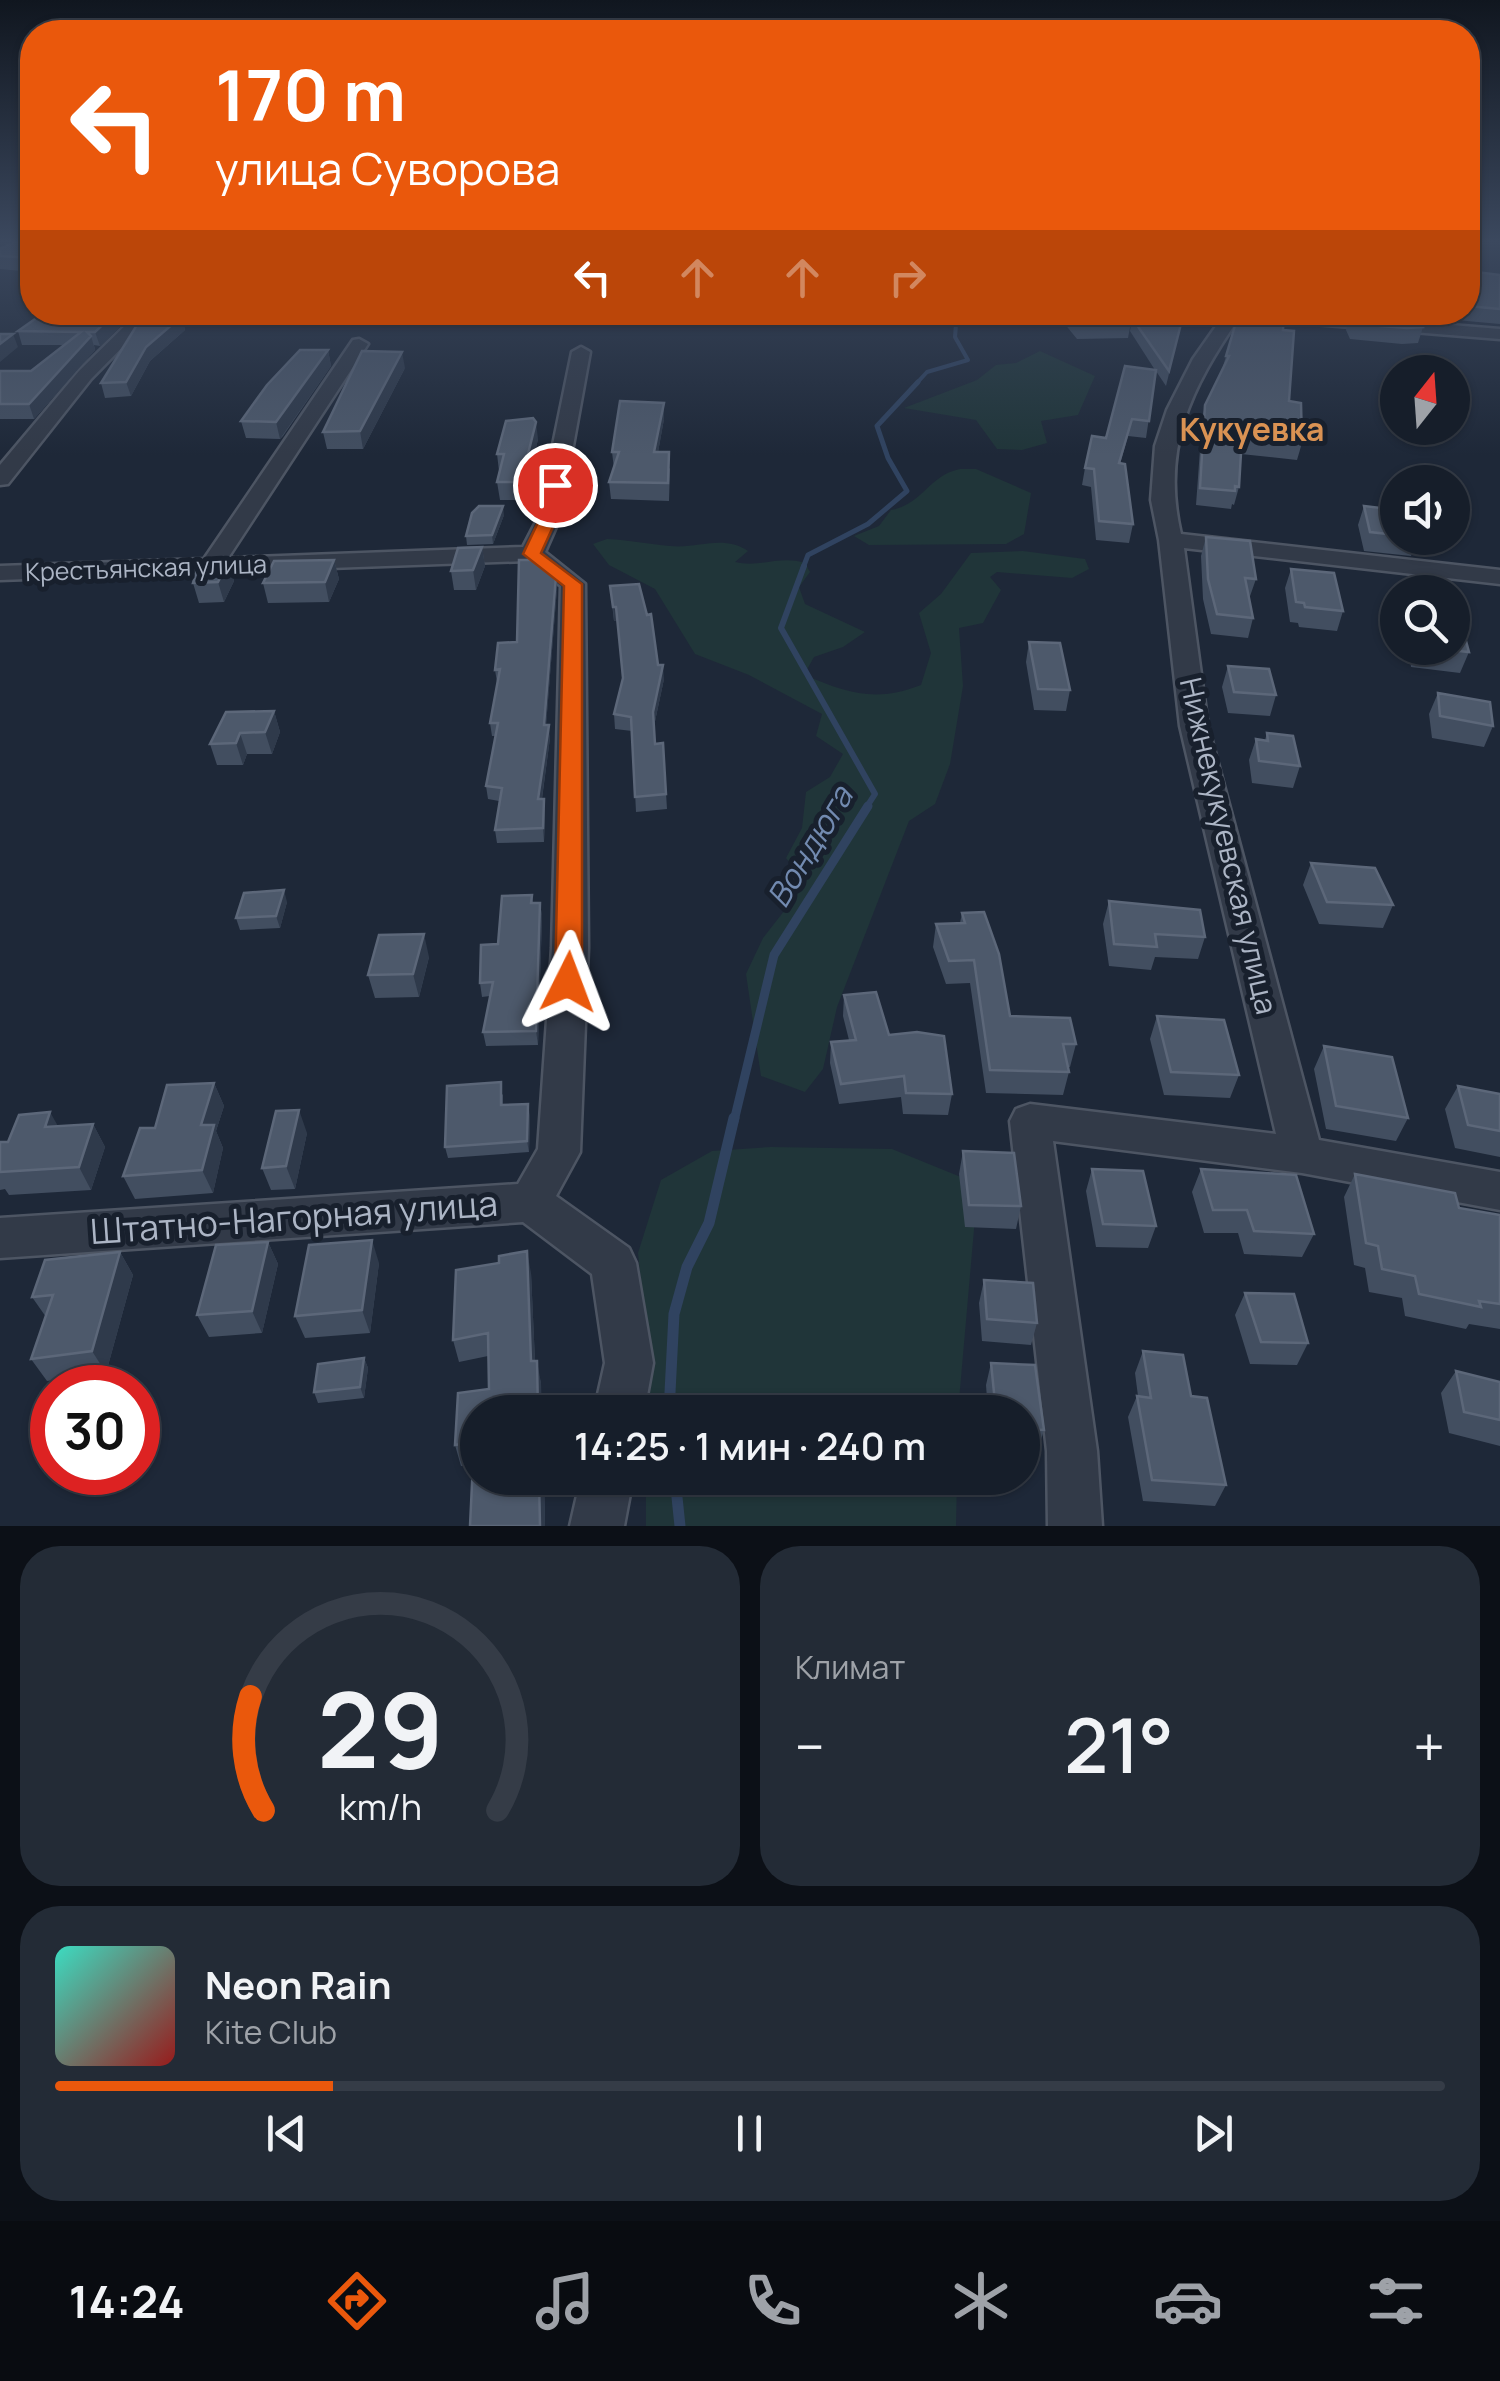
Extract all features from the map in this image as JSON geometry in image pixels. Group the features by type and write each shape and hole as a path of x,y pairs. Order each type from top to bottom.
{"street":[{"path":"0,479 85,375 137,325"},
{"name":"Нижнекукуевская улица","path":"1226,325 1202,359 1164,446 1162,500 1171,540 1194,726 1302,1155"},
{"path":"1380,325 1500,334"},
{"path":"211,566 359,344"},
{"path":"532,554 549,518 581,352"},
{"path":"1171,540 1500,578"},
{"name":"Крестьянская улица","path":"0,572 532,554"},
{"name":"Штатно-Нагорная улица","path":"0,1238 530,1202 559,1152 570,948 573,584 532,554"},
{"path":"1075,1526 1072,1451 1030,1121 1302,1155 1500,1191"},
{"path":"530,1202 613,1263 629,1363 622,1395"},
{"path":"598,1526 604,1495"}],"green space":[{"path":"1040,351 1095,376 1078,415 1041,421 1047,443 1022,450 997,449 976,420 904,408 977,380 996,365 1016,363"},
{"path":"960,469 976,469 1031,493 1024,534 1006,544 869,545 854,536 879,526 891,510 911,502 941,477"},
{"path":"607,539 670,546 729,543 748,551 735,562 805,563 810,572 799,587 805,604 865,632 843,647 814,657 804,675 862,694 889,694 921,685 931,653 919,613 941,594 971,553 1023,551 1085,559 1089,569 1072,578 997,572 990,577 1001,590 983,623 959,628 963,686 950,764 935,804 909,821 837,1007 823,1069 805,1092 761,1076 746,974 763,938 806,883 786,858 802,828 806,792 830,777 843,754 816,736 822,714 749,675 695,654 655,589 609,565 593,544"},
{"path":"771,1147 892,1149 978,1184 959,1395 648,1395 649,1360 638,1253 661,1180 712,1151"},
{"path":"646,1495 957,1495 956,1526 646,1526"}],"building":[{"path":"27,325 102,325 95,332 87,332 91,336 29,404 0,404 0,371 31,371 81,332 18,331"},
{"path":"137,325 172,325 146,347 126,382 101,383"},
{"path":"1137,325 1181,325 1169,371"},
{"path":"1235,325 1283,325 1283,330 1294,331 1289,401 1301,403 1302,443 1242,436 1239,487 1235,486 1235,491 1200,488 1205,405"},
{"path":"1368,325 1423,327 1407,328"},
{"path":"0,334 13,334 0,344"},
{"path":"300,350 328,350 276,422 241,421 267,385"},
{"path":"362,351 402,352 360,431 323,432"},
{"path":"1125,366 1156,370 1149,421 1132,419 1119,463 1125,464 1133,524 1099,521 1094,469 1085,468 1092,436 1106,438"},
{"path":"620,401 664,403 654,452 669,452 668,483 609,482 619,452 612,452"},
{"path":"533,418 536,422 521,482 497,482 504,454 497,454 506,421"},
{"path":"479,506 503,506 492,535 466,536 472,513"},
{"path":"1364,506 1380,508 1380,533 1370,532"},
{"path":"1206,537 1250,541 1256,579 1245,578 1253,618 1217,614 1208,579"},
{"path":"482,547 473,570 451,571 458,548"},
{"path":"334,560 325,582 263,583 274,561"},
{"path":"519,560 534,560 556,576 544,725 549,725 538,799 544,799 543,828 495,830 502,788 486,786 498,723 490,723 500,669 495,670 498,643 517,642"},
{"path":"228,562 218,582 193,583 199,563"},
{"path":"1291,569 1334,573 1343,611 1305,607 1304,603 1296,602"},
{"path":"639,584 647,615 651,614 658,665 663,665 653,712 655,744 663,743 666,794 635,797 631,717 614,714 623,678 616,607 610,586"},
{"path":"1029,642 1060,643 1070,690 1038,689"},
{"path":"1228,666 1269,669 1276,695 1234,692"},
{"path":"1438,693 1490,702 1493,726 1440,716"},
{"path":"274,711 265,732 240,733 236,743 210,744 226,712"},
{"path":"1267,733 1293,736 1300,766 1259,761 1256,739 1268,741"},
{"path":"1311,863 1375,868 1393,905 1327,902"},
{"path":"284,890 276,916 236,918 244,893"},
{"path":"532,895 531,903 540,903 536,1031 483,1032 493,982 480,983 481,945 498,944 502,896"},
{"path":"1109,901 1200,910 1205,937 1155,934 1157,947 1114,944"},
{"path":"984,912 999,954 1010,1016 1070,1018 1076,1044 1063,1044 1069,1072 990,1070 974,960 949,961 936,924 965,923 962,913"},
{"path":"424,934 413,974 368,975 379,935"},
{"path":"876,992 889,1035 917,1032 944,1036 952,1094 906,1093 904,1076 841,1084 831,1042 856,1040 844,995"},
{"path":"1157,1016 1224,1020 1239,1075 1171,1072"},
{"path":"1324,1046 1392,1057 1408,1118 1336,1106"},
{"path":"501,1082 501,1105 528,1104 527,1141 445,1147 447,1086"},
{"path":"214,1083 201,1125 214,1125 202,1170 123,1176 140,1128 155,1128 167,1085"},
{"path":"1458,1086 1500,1094 1500,1131 1468,1125"},
{"path":"299,1110 286,1166 262,1168 276,1111"},
{"path":"50,1112 45,1127 93,1124 79,1167 0,1172 0,1142 8,1142 19,1115"},
{"path":"963,1151 1014,1153 1021,1206 969,1205"},
{"path":"1092,1169 1143,1171 1156,1226 1103,1224"},
{"path":"1201,1169 1296,1175 1314,1234 1254,1231 1247,1210 1213,1210"},
{"path":"1355,1174 1455,1193 1459,1208 1500,1215 1500,1304 1479,1301 1481,1307 1419,1294 1415,1276 1382,1269 1378,1246 1366,1243"},
{"path":"372,1240 362,1310 295,1316 309,1245"},
{"path":"268,1242 252,1311 197,1315 216,1245"},
{"path":"527,1251 531,1361 537,1361 538,1395 460,1395 460,1444 455,1445 458,1393 489,1389 488,1333 453,1340 456,1270 499,1263 499,1256"},
{"path":"120,1252 92,1351 31,1359 53,1295 32,1297 45,1260"},
{"path":"984,1280 1033,1283 1037,1323 987,1319"},
{"path":"1245,1293 1294,1294 1308,1343 1261,1342"},
{"path":"1143,1351 1183,1355 1191,1396 1207,1398 1226,1485 1152,1480 1137,1396 1151,1398"},
{"path":"364,1358 360,1387 314,1392 318,1364"},
{"path":"991,1363 1035,1365 1039,1395 994,1395"},
{"path":"1456,1371 1500,1382 1500,1420 1464,1412"},
{"path":"471,1495 539,1495 540,1526 470,1526"}],"waterway":[{"name":"Вондюга","path":"916,384 927,372 968,360 955,337 956,325"},
{"name":"Вондюга","path":"803,568 808,555 868,524 907,491 888,458 877,426 918,382"},
{"name":"Вондюга","path":"804,566 781,628 875,794 866,808"},
{"name":"Вондюга","path":"734,1121 774,955 868,806"},
{"name":"Вондюга","path":"670,1395 674,1314 687,1267 709,1223 734,1118"},
{"name":"Вондюга","path":"677,1495 680,1526"}],"district":[{"name":"Кукуевка","path":"1252,430"}],"route":[{"path":"555,485 549,518 532,554 573,584 568,982"}]}
